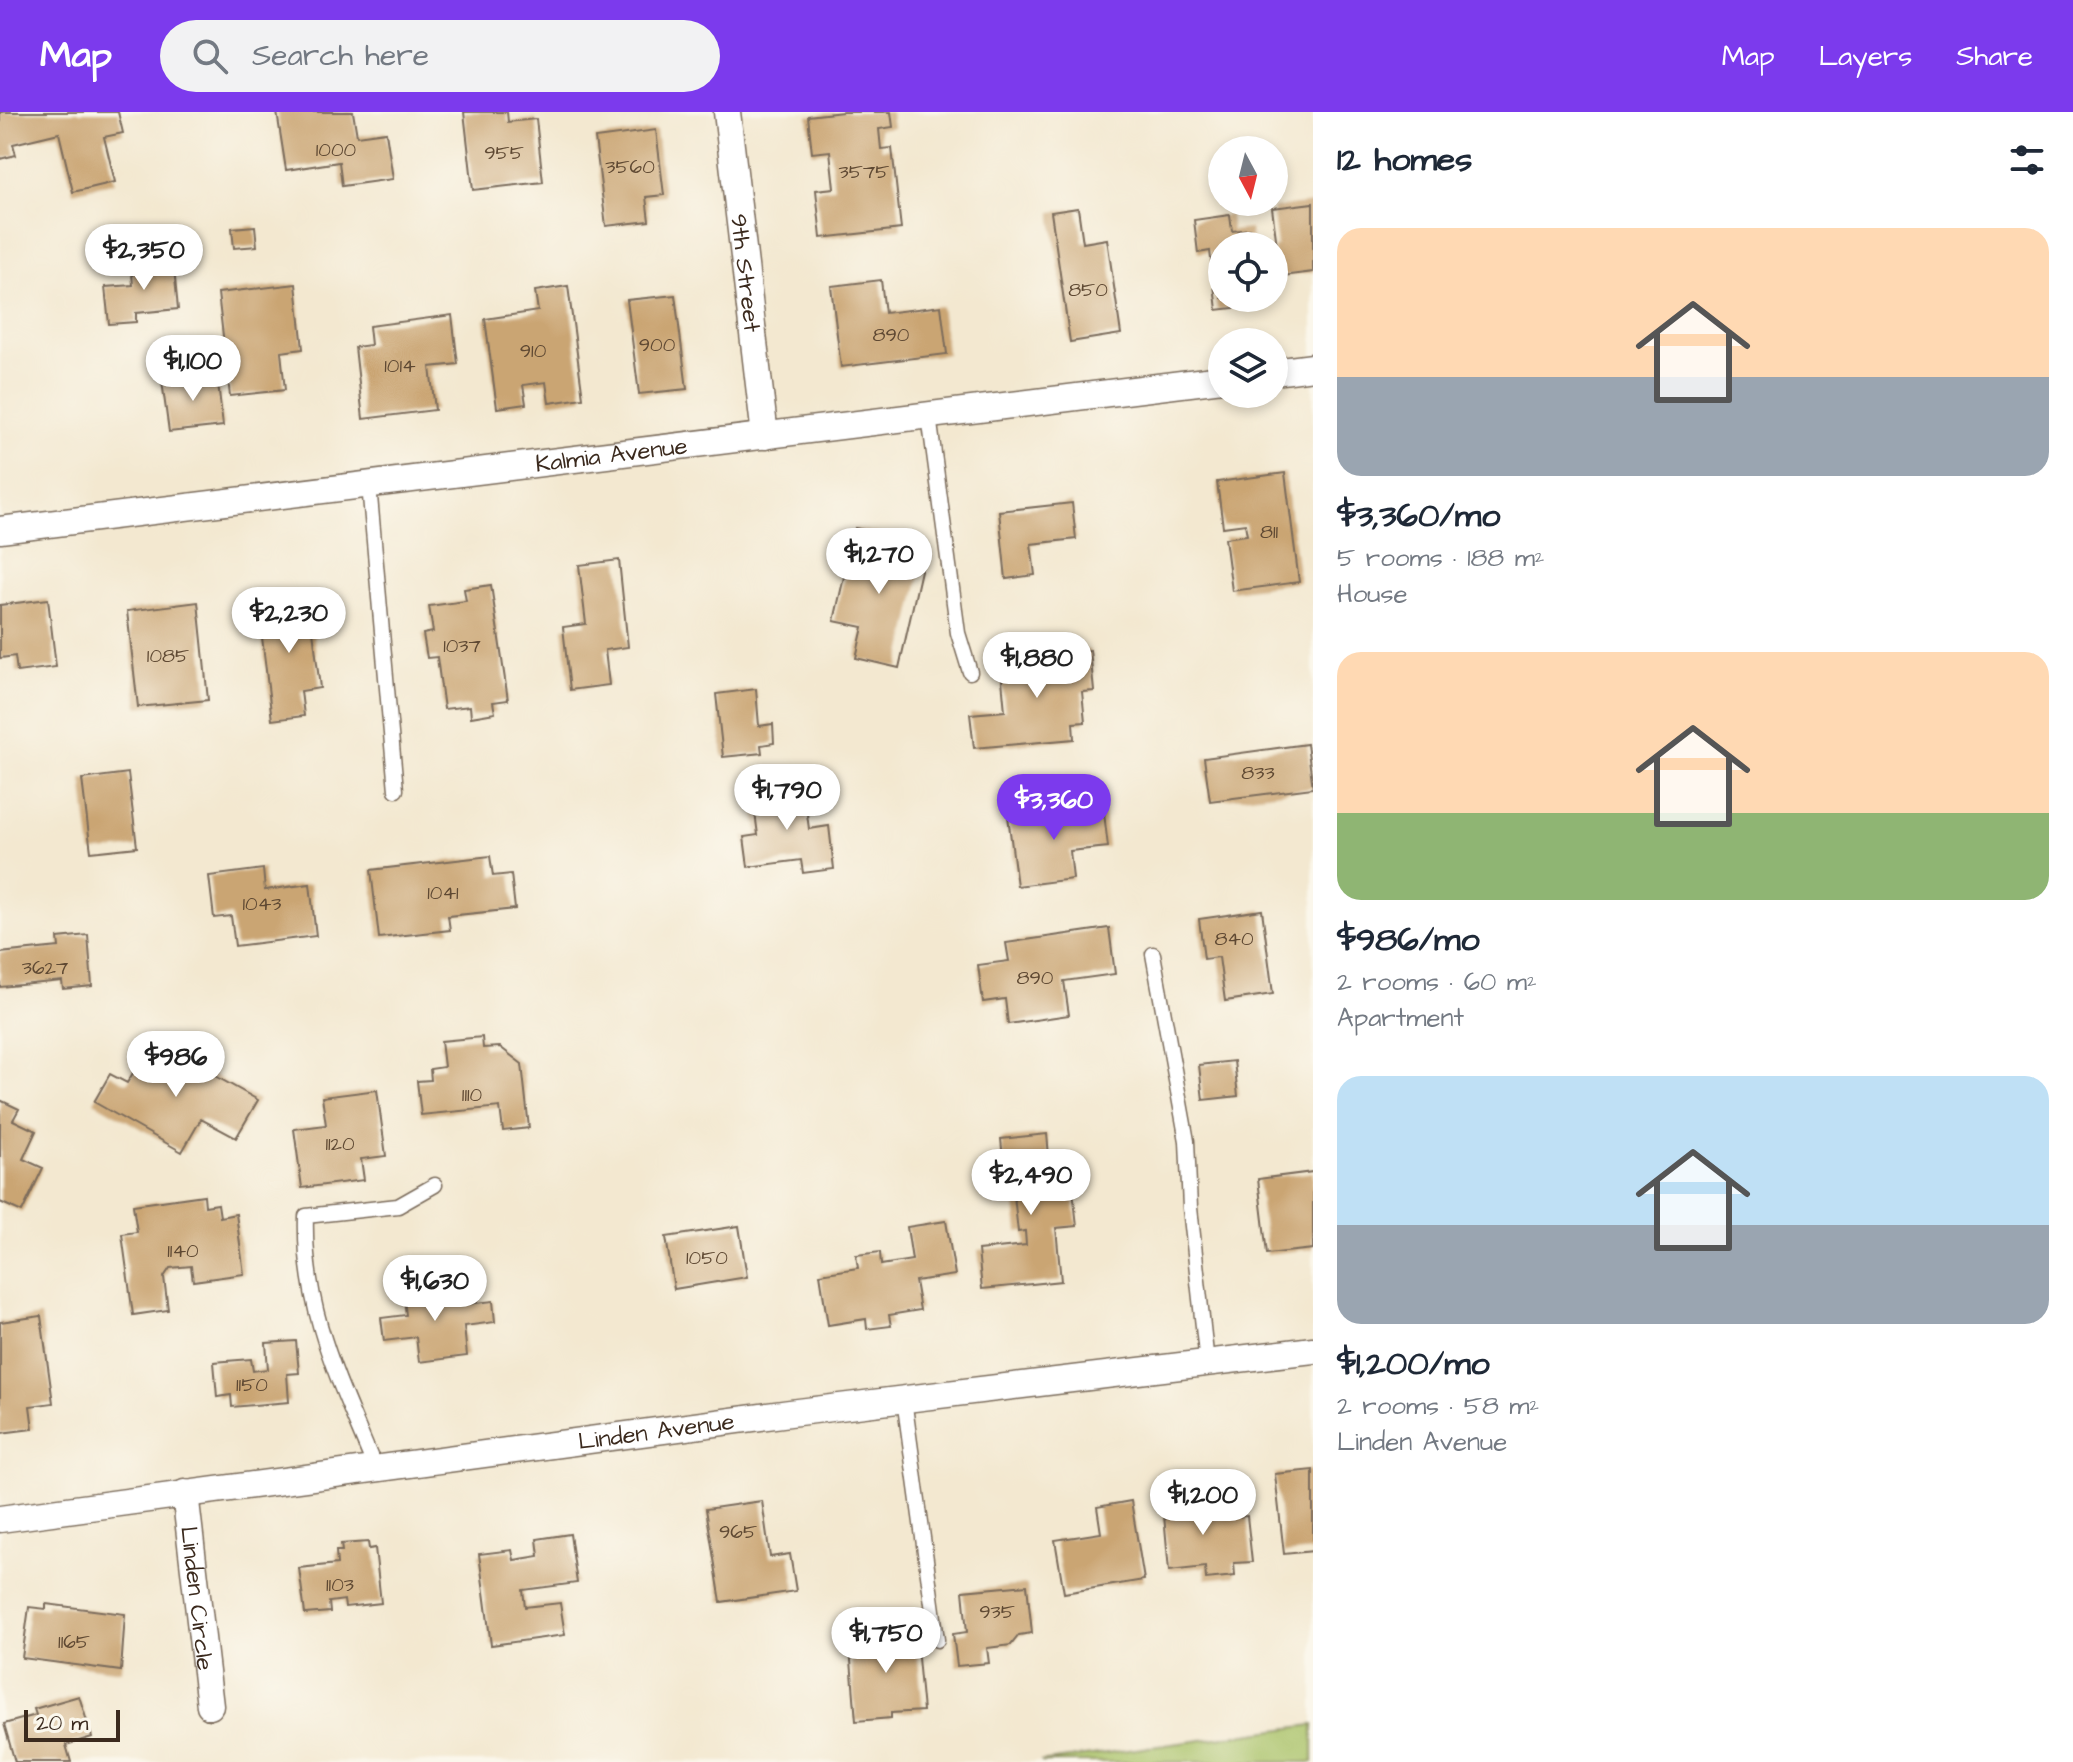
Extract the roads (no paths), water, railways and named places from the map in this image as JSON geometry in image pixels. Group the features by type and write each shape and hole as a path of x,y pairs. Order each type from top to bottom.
{"street":[{"name":"9th Street","path":"727,112 765,436"},
{"path":"1288,370 1313,367"},
{"name":"Kalmia Avenue","path":"0,530 1208,381"},
{"name":"Linden Avenue","path":"0,1519 904,1399 1313,1350"},
{"name":"Linden Circle","path":"185,1493 210,1706"}],"lane":[{"path":"929,416 958,633 970,672"},
{"path":"369,485 396,790"},
{"path":"1153,954 1187,1141 1190,1208 1207,1363"},
{"path":"375,1468 327,1354 310,1291 305,1248 306,1216 398,1206 435,1185"},
{"path":"904,1399 937,1640"}]}
